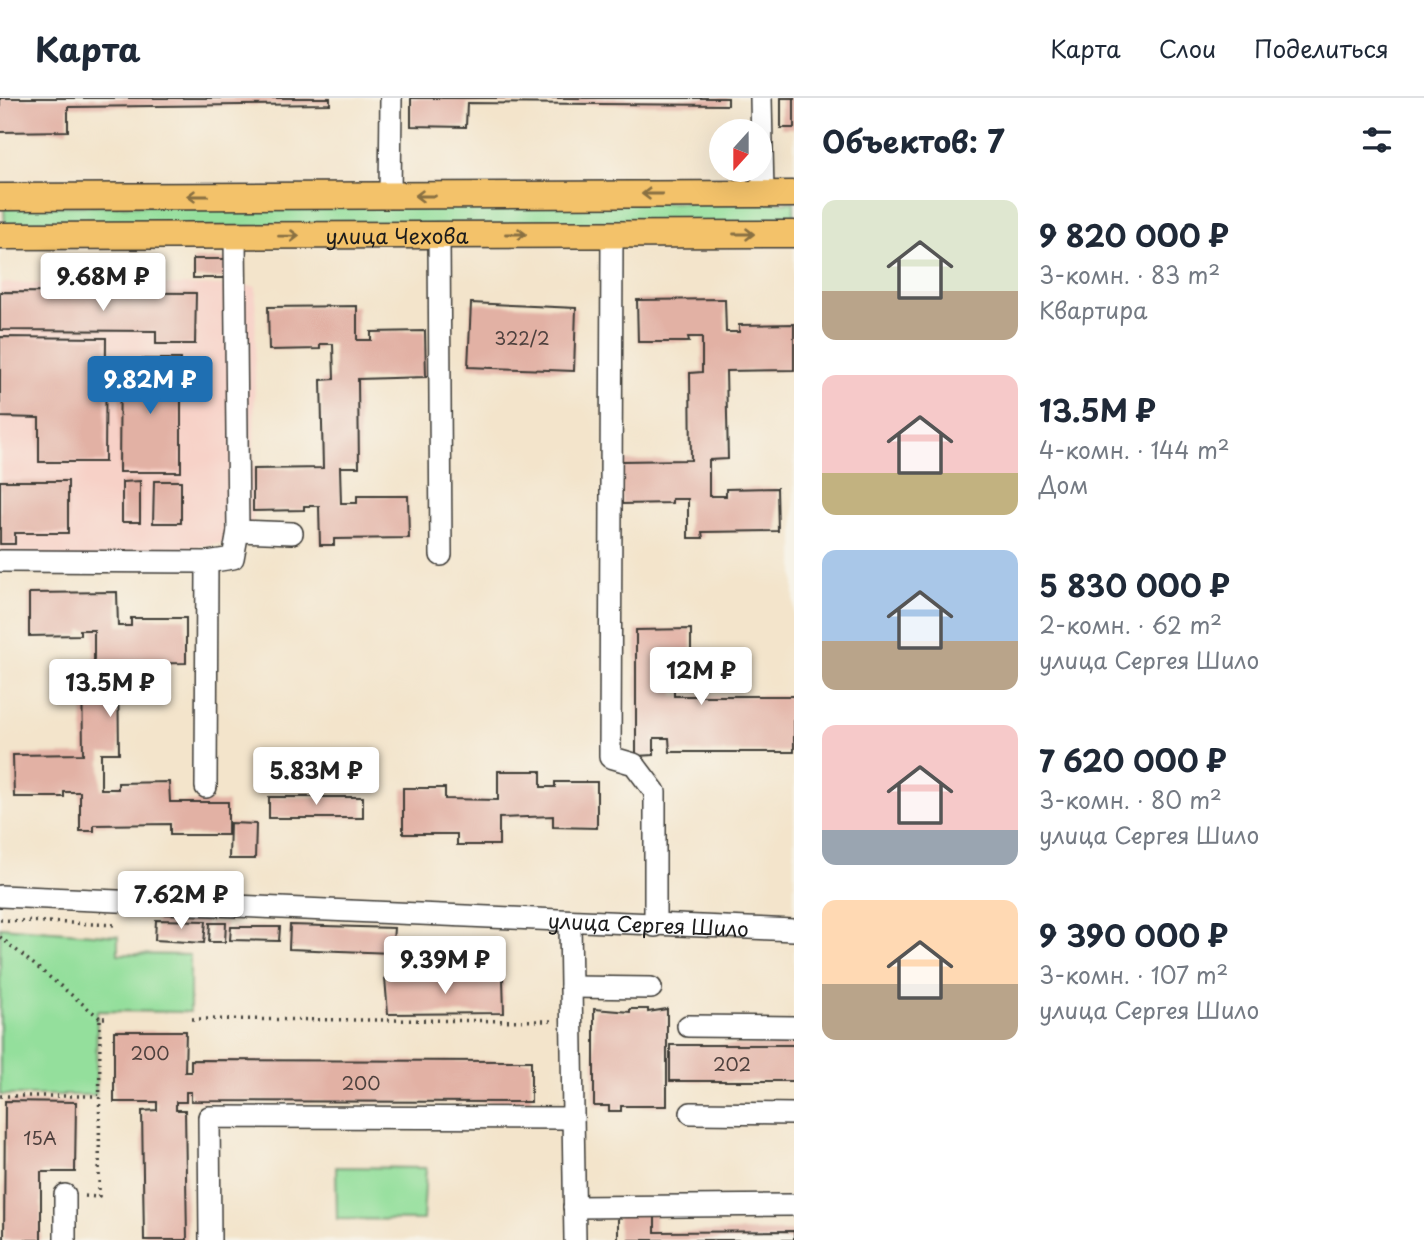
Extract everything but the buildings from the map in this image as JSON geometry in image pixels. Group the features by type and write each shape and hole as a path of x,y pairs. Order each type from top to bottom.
{"main road":[{"name":"улица Чехова","path":"0,197 794,194"},
{"name":"улица Чехова","path":"0,236 794,234"}],"street":[{"path":"390,196 391,98"},
{"path":"761,98 764,194"},
{"path":"612,234 600,756 634,764 656,792 655,926"},
{"path":"439,235 441,555"},
{"path":"0,561 207,562 233,558 238,531 235,237"},
{"path":"238,531 292,533"},
{"path":"206,787 207,562"},
{"name":"улица Сергея Шило","path":"0,897 569,923 794,930"},
{"path":"569,923 575,1240"},
{"path":"571,987 651,988"},
{"path":"688,1026 794,1027"},
{"path":"691,1113 794,1114"},
{"path":"210,1240 209,1117 573,1118"},
{"path":"65,1195 65,1240"},
{"path":"574,1207 794,1205"}],"path":[{"path":"0,920 116,925"},
{"path":"0,937 100,1018 108,1018"},
{"path":"65,1195 99,1197 100,1018"},
{"path":"192,1019 571,1022"},
{"path":"0,1096 100,1096"}],"shaded area":[{"path":"0,283 256,286 253,523 236,541 191,548 191,562 0,561"}],"green space":[{"path":"794,202 794,224 5,228 4,206"},
{"path":"0,927 118,936 118,954 190,955 190,1012 97,1011 96,1095 0,1095"},
{"path":"336,1167 426,1168 423,1220 337,1219"}]}
